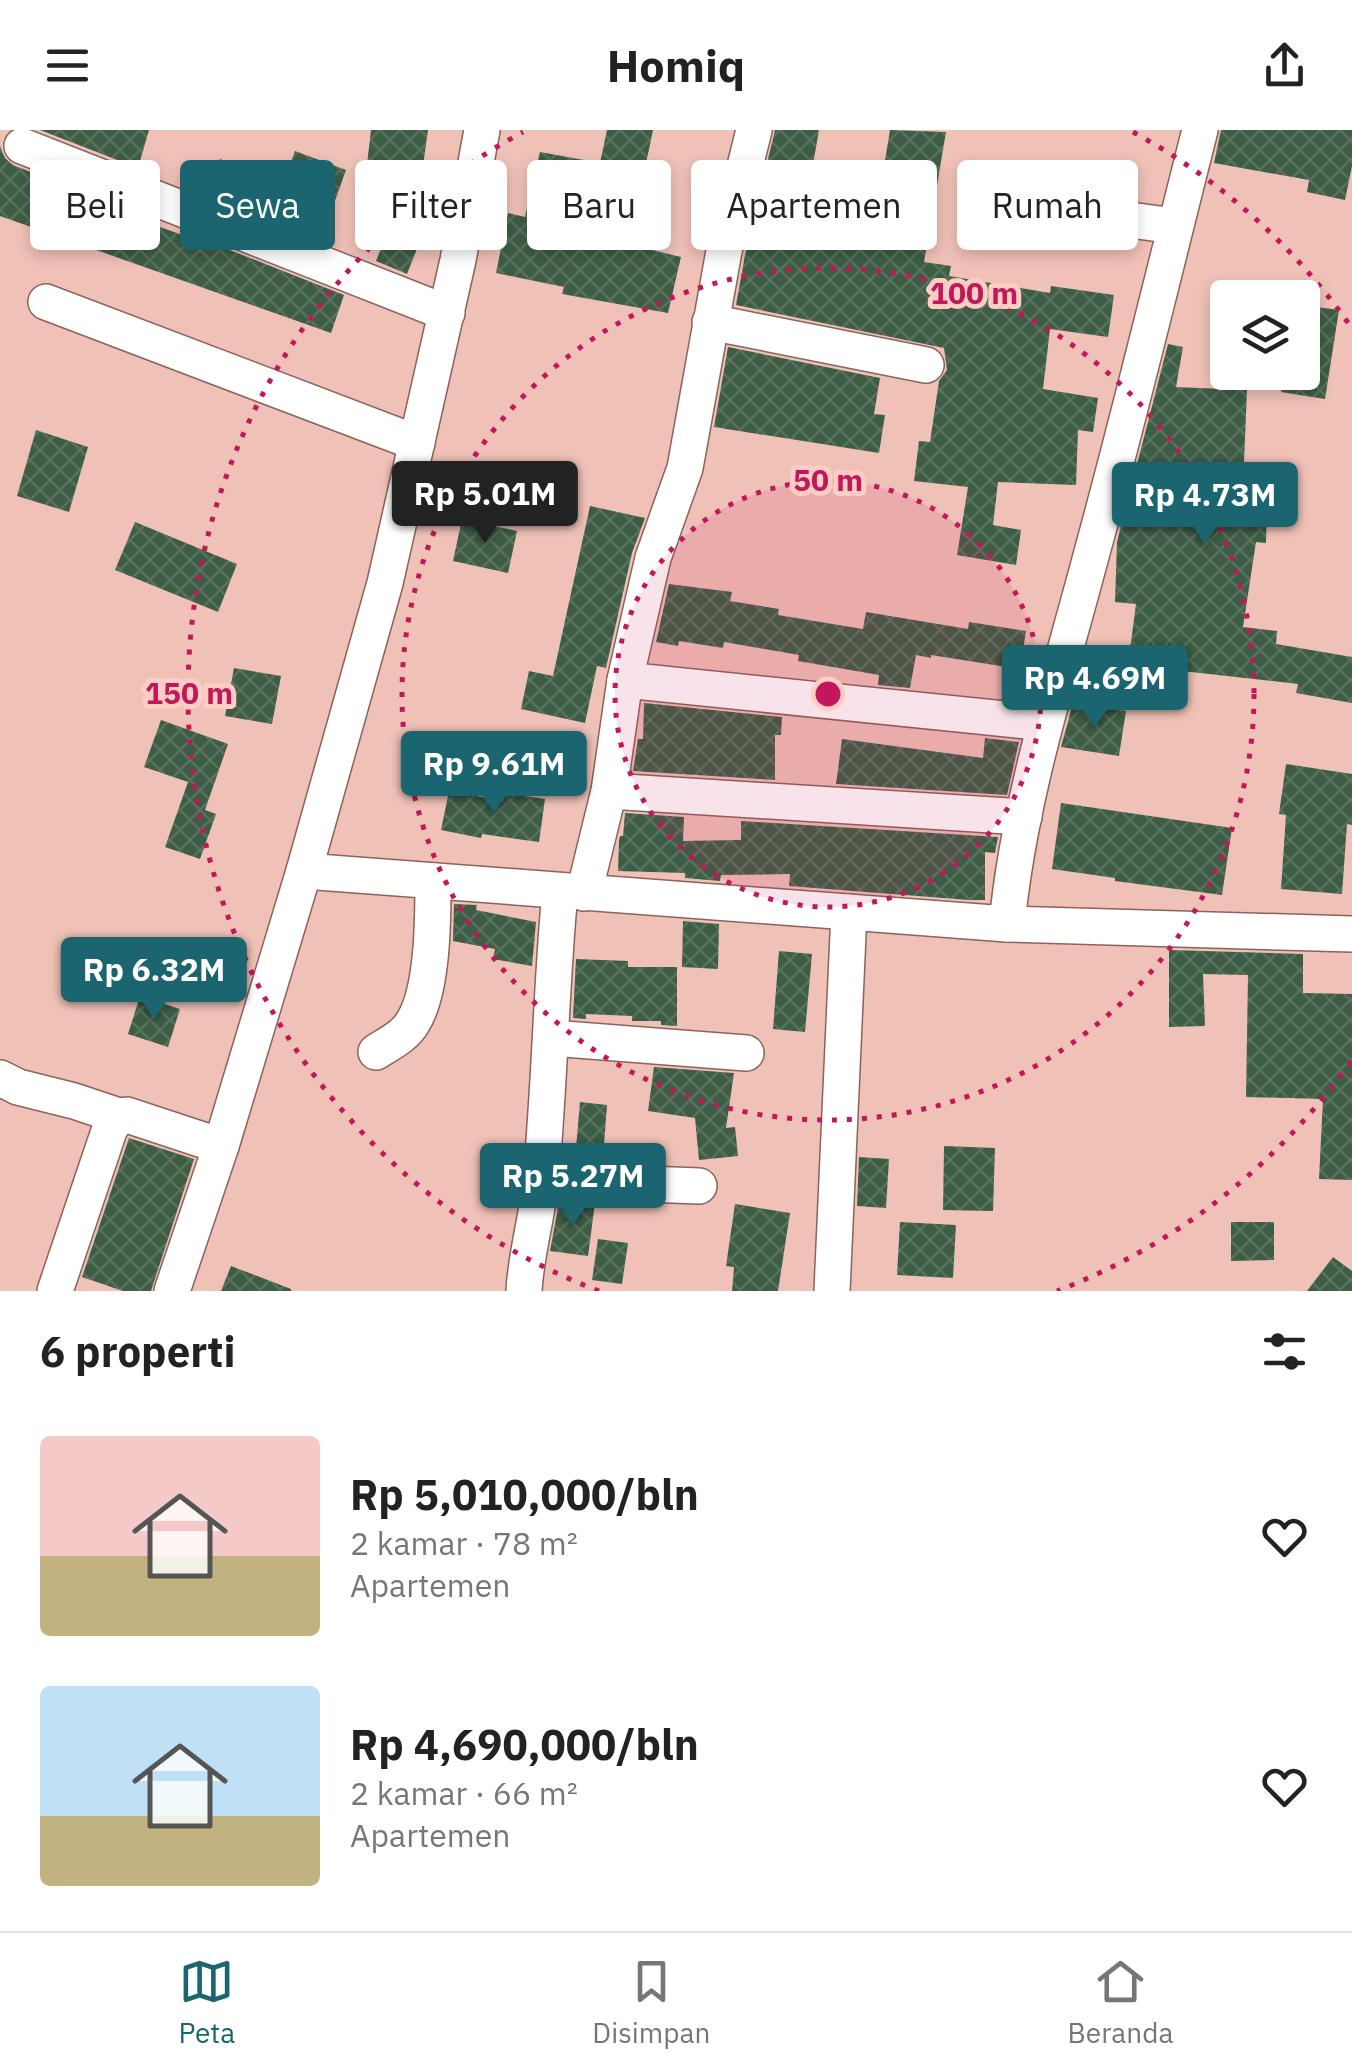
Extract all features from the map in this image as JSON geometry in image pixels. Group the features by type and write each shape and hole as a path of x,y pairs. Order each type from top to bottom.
{"street":[{"path":"172,1291 221,1146 304,871 385,583 447,314 482,130"},
{"path":"524,1291 541,1180 554,952 610,791 625,680 653,558 685,468 724,250 754,130"},
{"path":"1007,924 1012,872 1046,723 1200,130"},
{"path":"22,146 447,314"},
{"path":"1138,221 1176,226"},
{"path":"46,302 416,444"},
{"path":"710,322 926,365"},
{"path":"625,680 1046,723"},
{"path":"610,791 1024,817"},
{"path":"304,871 1007,924 1352,934"},
{"path":"376,1052 403,1035 422,1005 433,918 433,881"},
{"path":"832,1291 848,912"},
{"path":"551,1038 746,1054"},
{"path":"0,1078 18,1087 119,1116 133,1116 221,1146"},
{"path":"55,1291 102,1148 119,1116"},
{"path":"541,1180 699,1186"}],"building":[{"path":"40,130 149,130 140,160 117,160"},
{"path":"371,130 428,130 424,160 368,160"},
{"path":"607,130 653,130 647,160 601,160"},
{"path":"775,130 819,130 814,160 768,160"},
{"path":"890,130 946,132 937,185 937,160 885,160"},
{"path":"1221,130 1352,130 1352,166 1345,200 1307,192 1309,180 1214,163"},
{"path":"0,146 13,165 30,172 30,227 0,216"},
{"path":"295,151 319,160 292,160"},
{"path":"540,152 584,160 538,160"},
{"path":"335,166 346,170 335,201"},
{"path":"527,208 527,250 652,250 681,257 668,313 562,294 564,287 496,273 501,250 507,250 508,213 525,217"},
{"path":"160,227 180,234 180,250 230,250 344,295 331,333 96,250 160,250"},
{"path":"380,250 417,250 407,274 376,261"},
{"path":"746,250 926,250 924,262 951,266 949,276 1050,293 1051,286 1114,295 1108,337 1050,329 1043,389 1098,398 1093,432 1078,430 1076,485 998,482 993,525 1021,530 1016,565 957,555 968,487 914,481 919,441 930,442 939,381 947,370 944,348 736,305"},
{"path":"1320,307 1339,310 1325,399 1281,392 1320,390"},
{"path":"1168,344 1183,347 1176,387 1247,390 1244,462 1268,463 1266,543 1256,542 1243,627 1277,631 1276,644 1352,657 1352,703 1296,693 1298,684 1128,665 1136,604 1115,602 1117,542"},
{"path":"728,347 880,378 874,414 885,415 879,453 714,427"},
{"path":"36,430 88,447 69,512 17,496"},
{"path":"590,506 645,518 632,553 606,668 597,666 585,723 521,709 529,671 553,676"},
{"path":"462,519 517,531 508,573 453,561"},
{"path":"135,522 237,564 218,612 115,570"},
{"path":"669,584 732,592 730,601 779,609 778,615 863,629 866,612 968,629 969,622 1026,631 1020,669 916,655 910,688 878,685 879,675 798,661 799,655 724,642 723,648 679,641 678,646 656,642"},
{"path":"234,668 281,676 272,724 225,716"},
{"path":"644,703 782,717 781,735 775,735 775,780 633,771 638,739 643,739"},
{"path":"1073,703 1126,711 1119,756 1061,747"},
{"path":"161,720 228,744 205,810 216,814 200,859 165,847 188,782 144,767"},
{"path":"985,738 1019,742 1007,795 836,784 842,739 983,758"},
{"path":"1286,764 1352,774 1352,825 1347,824 1342,894 1281,889 1286,815 1279,814"},
{"path":"449,791 503,801 505,793 545,799 539,842 482,834 481,838 441,830"},
{"path":"1061,803 1232,828 1222,895 1052,869"},
{"path":"625,813 684,817 683,841 741,840 741,821 998,837 995,853 985,852 985,900 969,900 789,886 790,874 721,875 720,881 685,878 685,873 618,871"},
{"path":"454,904 477,905 476,910 536,922 532,966 493,959 495,949 453,941"},
{"path":"683,921 719,924 718,969 682,967"},
{"path":"1169,950 1303,954 1303,993 1352,994 1352,1180 1319,1179 1323,1099 1246,1097 1248,975 1203,974 1205,1026 1169,1027"},
{"path":"779,951 812,954 805,1032 773,1029"},
{"path":"576,959 628,961 628,967 677,967 677,1026 661,1025 661,1021 632,1021 632,1016 586,1014 586,1019 573,1018"},
{"path":"140,996 180,1009 168,1047 128,1034"},
{"path":"654,1067 734,1073 726,1128 735,1127 738,1156 699,1160 695,1118 648,1111"},
{"path":"580,1102 607,1105 600,1161 575,1160"},
{"path":"129,1138 194,1159 151,1291 123,1291 82,1277"},
{"path":"944,1146 995,1148 993,1211 943,1210"},
{"path":"859,1157 889,1159 886,1208 857,1206"},
{"path":"559,1202 595,1203 588,1256 550,1251"},
{"path":"735,1204 790,1213 778,1291 732,1291 734,1267 726,1266"},
{"path":"900,1222 956,1225 953,1278 897,1275"},
{"path":"1231,1222 1274,1222 1274,1260 1231,1261"},
{"path":"598,1239 628,1243 622,1284 592,1280"},
{"path":"1333,1257 1352,1271 1352,1291 1307,1291"},
{"path":"231,1266 291,1289 291,1291 221,1291"}]}
